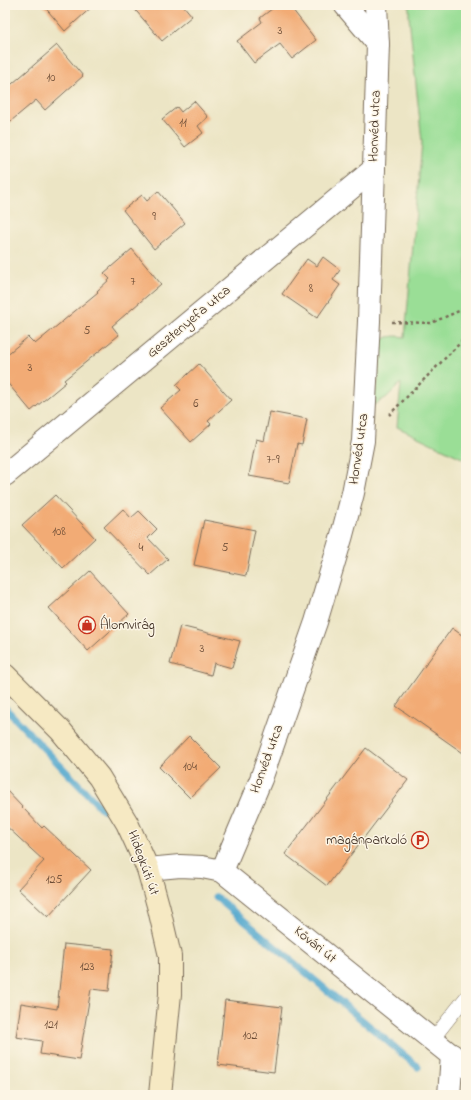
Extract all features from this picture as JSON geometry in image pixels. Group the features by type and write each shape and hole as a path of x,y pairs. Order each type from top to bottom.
{"main road":[{"name":"Hidegkúti út","path":"5,675 61,731 99,777 127,823 148,869 170,956 170,994 160,1095"}],"street":[{"path":"345,5 378,44"},
{"name":"Honvéd utca","path":"222,871 261,779 316,622 349,507 363,441 369,321 378,44 376,5"},
{"name":"Gesztenyefa utca","path":"5,475 374,169"},
{"name":"Kővári út","path":"148,869 180,866 202,866 222,871 459,1061"},
{"path":"449,1095 459,1061"}],"lane":[{"path":"433,1040 466,997"}],"path":[{"path":"369,321 431,323 466,308"},
{"path":"363,441 466,337"}],"green space":[{"path":"409,5 466,5 466,460 397,427 401,383 387,397 374,405 372,402 378,383 376,345 389,337 405,337 422,142"}],"building":[{"path":"43,5 94,5 65,31"},
{"path":"131,5 183,5 192,16 162,41"},
{"path":"277,5 289,5 316,40 292,59 280,44 254,63 237,41 262,22 260,18"},
{"path":"57,45 83,76 45,110 36,100 5,126 5,90"},
{"path":"194,101 208,117 198,126 203,133 185,147 162,119 177,107 181,112"},
{"path":"158,191 185,223 154,249 123,210 142,195 147,201"},
{"path":"132,249 161,284 112,326 119,335 64,380 66,382 31,411 5,380 5,356 28,337 35,344 98,292 97,291 110,279 104,273"},
{"path":"323,257 340,270 333,280 340,285 317,318 282,294 307,259 317,266"},
{"path":"199,364 231,400 208,421 211,424 191,442 160,408 181,390 176,385"},
{"path":"270,412 307,419 302,445 297,444 289,483 249,476 256,439 264,441"},
{"path":"55,495 95,538 63,568 22,525"},
{"path":"123,509 131,518 139,511 157,529 148,538 168,559 150,575 104,527"},
{"path":"204,520 255,530 246,576 194,565"},
{"path":"90,571 129,614 88,651 49,608"},
{"path":"180,626 240,641 232,668 214,663 211,675 170,664"},
{"path":"452,628 466,638 466,755 396,706"},
{"path":"189,736 221,768 190,798 159,767"},
{"path":"366,748 408,780 327,886 285,854"},
{"path":"5,789 42,828 44,826 91,870 48,917 18,889 44,861 5,825"},
{"path":"64,944 113,949 109,991 91,989 79,1060 40,1054 42,1041 16,1037 21,1003 57,1009"},
{"path":"225,1000 282,1007 274,1072 218,1065"}],"waterway":[{"path":"5,708 103,810"},
{"path":"216,897 418,1067"}],"place":[{"name":"Álomvirág","path":"87,625"},
{"name":"magánparkoló","path":"420,840"}]}
